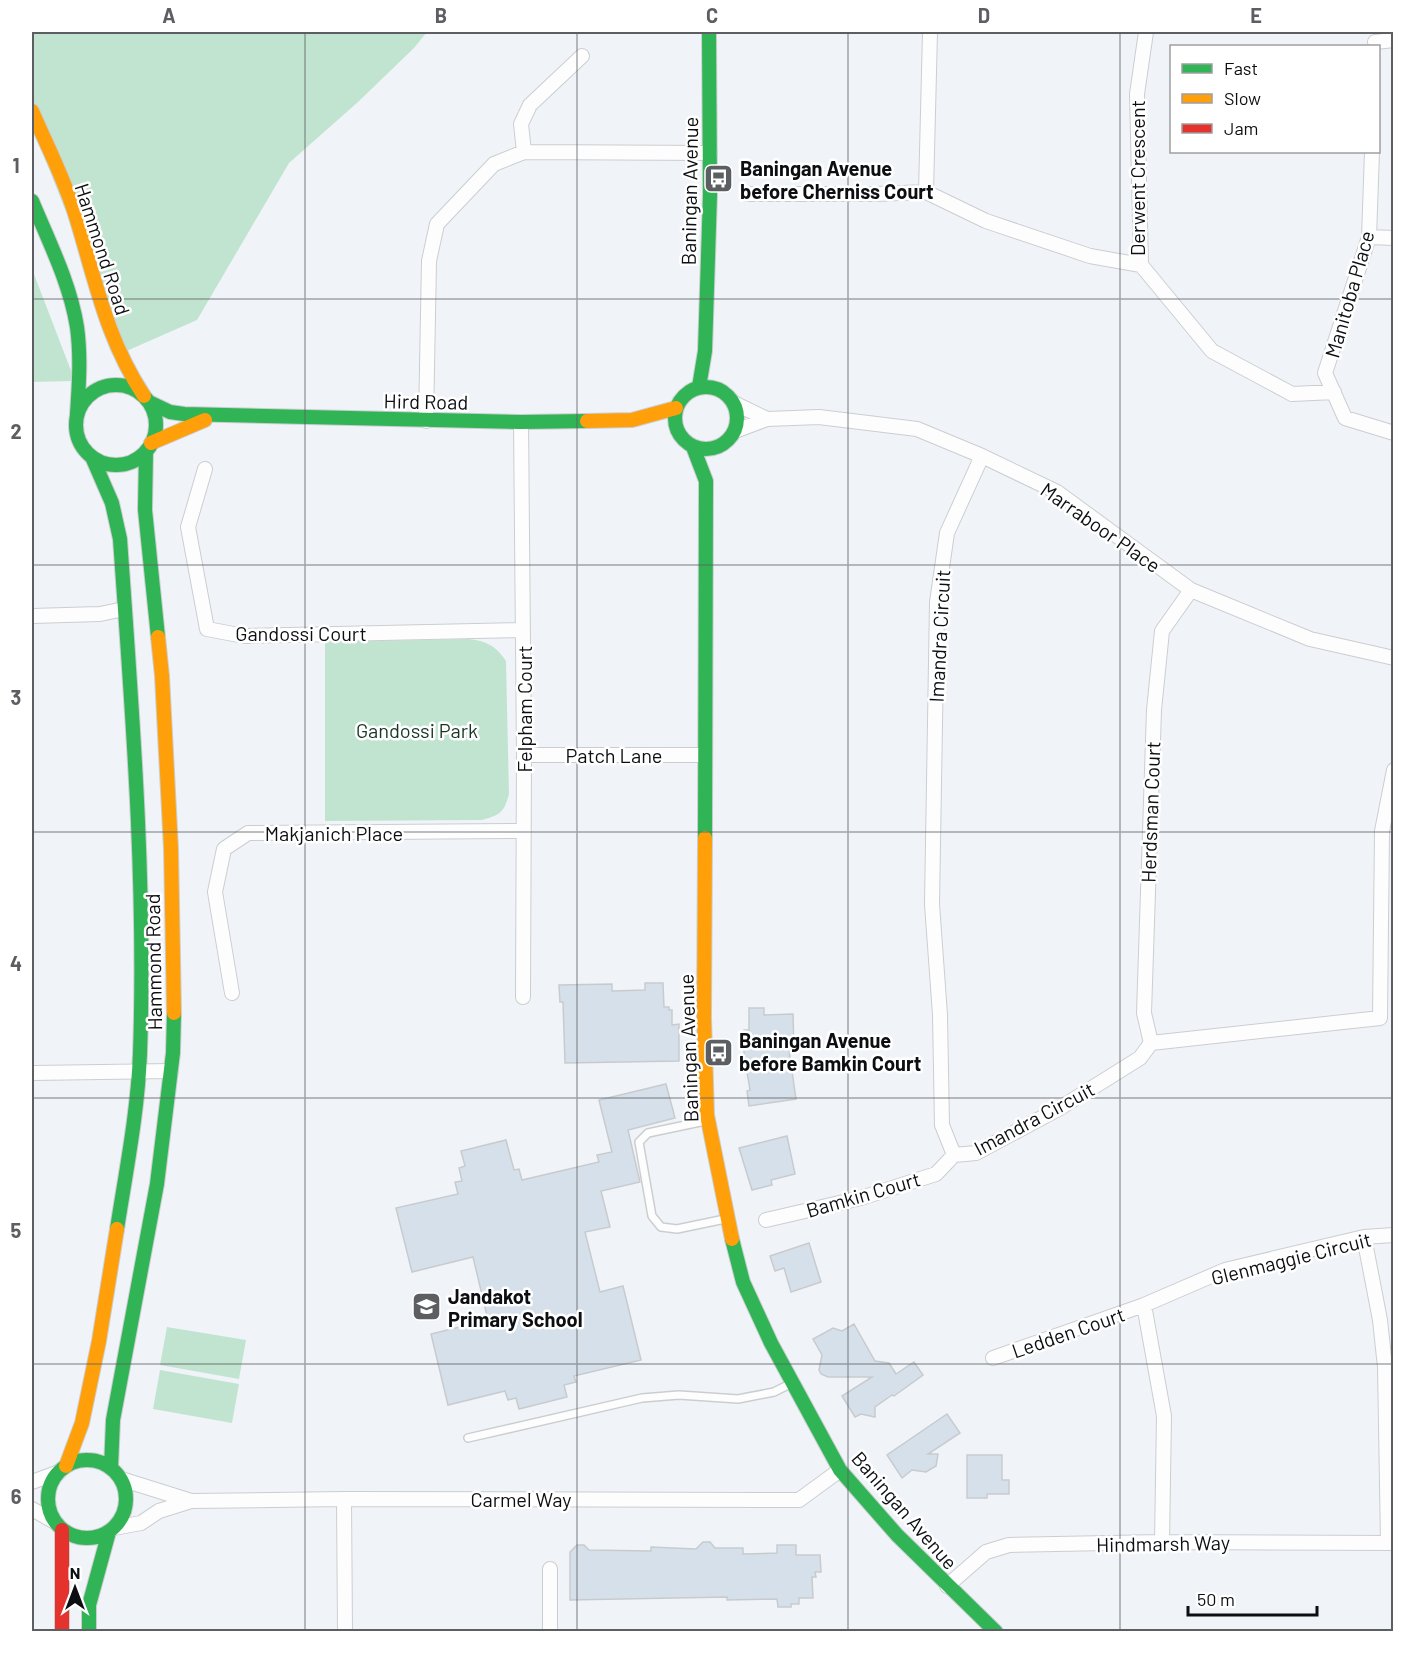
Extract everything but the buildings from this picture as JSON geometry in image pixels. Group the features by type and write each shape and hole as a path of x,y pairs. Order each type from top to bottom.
{"main road":[{"name":"Baningan Avenue","path":"699,387 705,351 710,153 709,32"},
{"name":"Hammond Road","path":"32,111 75,216 90,273 110,334 124,368 147,399"},
{"path":"32,201 68,289 77,327 79,345 76,426 83,448 92,457 102,462 126,463 137,459 149,447 156,422 147,399 133,388 120,385 106,386 93,392 83,401 77,414"},
{"name":"Baningan Avenue","path":"705,351 718,388"},
{"path":"699,387 718,388 734,403 737,413 735,430 729,440 720,446 704,449 693,447 666,428 674,419 681,398 689,391 699,387"},
{"name":"Hird Road","path":"147,399 170,412 219,416 426,421 632,420 676,408"},
{"name":"Hird Road","path":"149,447 185,425 219,416"},
{"name":"Hird Road","path":"632,420 666,428"},
{"name":"Baningan Avenue","path":"706,481 720,446"},
{"name":"Hammond Road","path":"111,1468 113,1420 157,1184 171,1071 175,984 162,676 145,510 149,447"},
{"name":"Baningan Avenue","path":"693,447 706,481 704,1018 708,1120 743,1282 771,1343 840,1470 946,1586 996,1632"},
{"name":"Hammond Road","path":"62,1469 82,1423 99,1341 130,1148 138,1072 141,945 137,788 120,539 112,503 92,457"},
{"path":"89,1460 111,1468 121,1479 126,1493 126,1506 122,1518 111,1530 97,1537 85,1539 73,1536 59,1526 50,1512 49,1491 52,1481 62,1469 77,1462 89,1460"},
{"path":"59,1526 62,1632"},
{"path":"89,1632 89,1605 111,1530"}],"street":[{"path":"747,194 926,192 930,32"},
{"name":"Derwent Crescent","path":"926,192 986,221 1090,256 1141,265 1137,94 1146,32"},
{"path":"1375,40 1394,40"},
{"path":"524,152 521,124 530,105 582,56"},
{"path":"426,421 429,261 437,224 494,164 524,152 710,153"},
{"name":"Manitoba Place","path":"1372,153 1369,237 1325,373 1345,418 1394,433"},
{"path":"1369,237 1394,238"},
{"path":"1141,265 1212,351 1292,394 1334,392"},
{"name":"Marraboor Place","path":"734,403 767,419"},
{"name":"Marraboor Place","path":"735,430 767,419 819,417 917,429 982,456 1058,492 1191,590 1310,639 1394,658"},
{"name":"Felpham Court","path":"521,422 524,755 523,997"},
{"name":"Imandra Circuit","path":"982,456 946,533 937,602 932,904 940,1015 942,1125 954,1155 976,1153 1060,1108 1140,1058 1151,1043"},
{"name":"Gandossi Court","path":"205,470 188,527 207,629 244,636 523,630"},
{"name":"Herdsman Court","path":"1151,1043 1144,1013 1154,710 1162,631 1191,590"},
{"path":"32,616 100,614 124,609"},
{"name":"Patch Lane","path":"524,755 705,755"},
{"path":"1151,1043 1387,1019 1382,831 1394,770"},
{"name":"Makjanich Place","path":"232,993 215,892 224,849 248,833 524,831"},
{"path":"32,1073 171,1071"},
{"name":"Bamkin Court","path":"766,1220 861,1198 936,1173 954,1155"},
{"name":"Glenmaggie Circuit","path":"1144,1305 1225,1270 1364,1237 1394,1235"},
{"path":"1364,1237 1380,1320 1385,1368 1391,1543"},
{"path":"1144,1305 1164,1416 1162,1542"},
{"name":"Ledden Court","path":"993,1358 1144,1305"},
{"path":"32,1482 62,1469"},
{"name":"Carmel Way","path":"111,1530 141,1522 159,1511 191,1501 799,1500 840,1470"},
{"name":"Carmel Way","path":"121,1479 191,1501"},
{"path":"344,1499 345,1632"},
{"path":"32,1509 59,1526"},
{"name":"Hindmarsh Way","path":"946,1586 986,1552 1009,1545 1162,1542 1391,1543"},
{"path":"550,1569 550,1632"}],"lane":[{"path":"708,1120 648,1133 639,1142 652,1216 661,1227 677,1229 728,1218"},
{"path":"468,1438 642,1398 679,1395 738,1399 774,1392 793,1382"}],"green space":[{"path":"32,32 427,32 414,48 358,102 289,163 197,320 122,353 32,126"},
{"path":"32,269 75,381 32,382"},
{"name":"Gandossi Park","path":"469,639 491,645 506,661 509,794 503,809 497,815 482,820 325,821 325,642"},
{"path":"167,1327 246,1340 239,1379 160,1365"},
{"path":"160,1370 239,1384 232,1423 153,1409"}],"traffic: fast":[{"path":"699,387 705,351 710,195 709,32"},
{"path":"32,201 58,263 74,311 79,349 77,414"},
{"path":"116,385 131,388 144,397 153,410 156,425 153,440 144,453 131,462 116,465 101,462 88,453 79,440 76,425 79,410 88,397 101,388 116,385"},
{"path":"700,387 712,387 728,396 735,406 737,418 735,430 728,440 712,449 700,449 689,444 680,435 675,424 675,412 680,401 689,392 700,387"},
{"path":"149,402 170,412 184,414 521,422 587,421"},
{"path":"693,447 706,481 705,838"},
{"path":"146,451 145,510 158,637"},
{"path":"92,457 112,503 120,539 139,860 141,924 139,1075 117,1229"},
{"path":"111,1468 113,1420 157,1184 173,1053 174,1013"},
{"path":"732,1239 743,1282 771,1343 840,1470 897,1535 996,1632"},
{"path":"87,1460 102,1463 115,1471 123,1484 126,1499 123,1514 115,1527 102,1535 87,1538 72,1535 59,1527 51,1514 48,1499 51,1484 59,1471 72,1463 87,1460"},
{"path":"89,1632 89,1605 109,1532"}],"traffic: slow":[{"path":"32,111 72,203 111,331 120,353 144,396"},
{"path":"587,421 632,420 676,408"},
{"path":"151,443 205,420"},
{"path":"158,637 171,849 174,1013"},
{"path":"705,838 704,1018 707,1115 732,1239"},
{"path":"66,1466 82,1423 99,1341 117,1229"}],"traffic: jam":[{"path":"62,1530 62,1632"}],"place":[{"name":"Baningan Avenue before Cherniss Court","path":"719,179"},
{"name":"Baningan Avenue before Bamkin Court","path":"718,1052"},
{"name":"Jandakot Primary School","path":"427,1307"}]}
